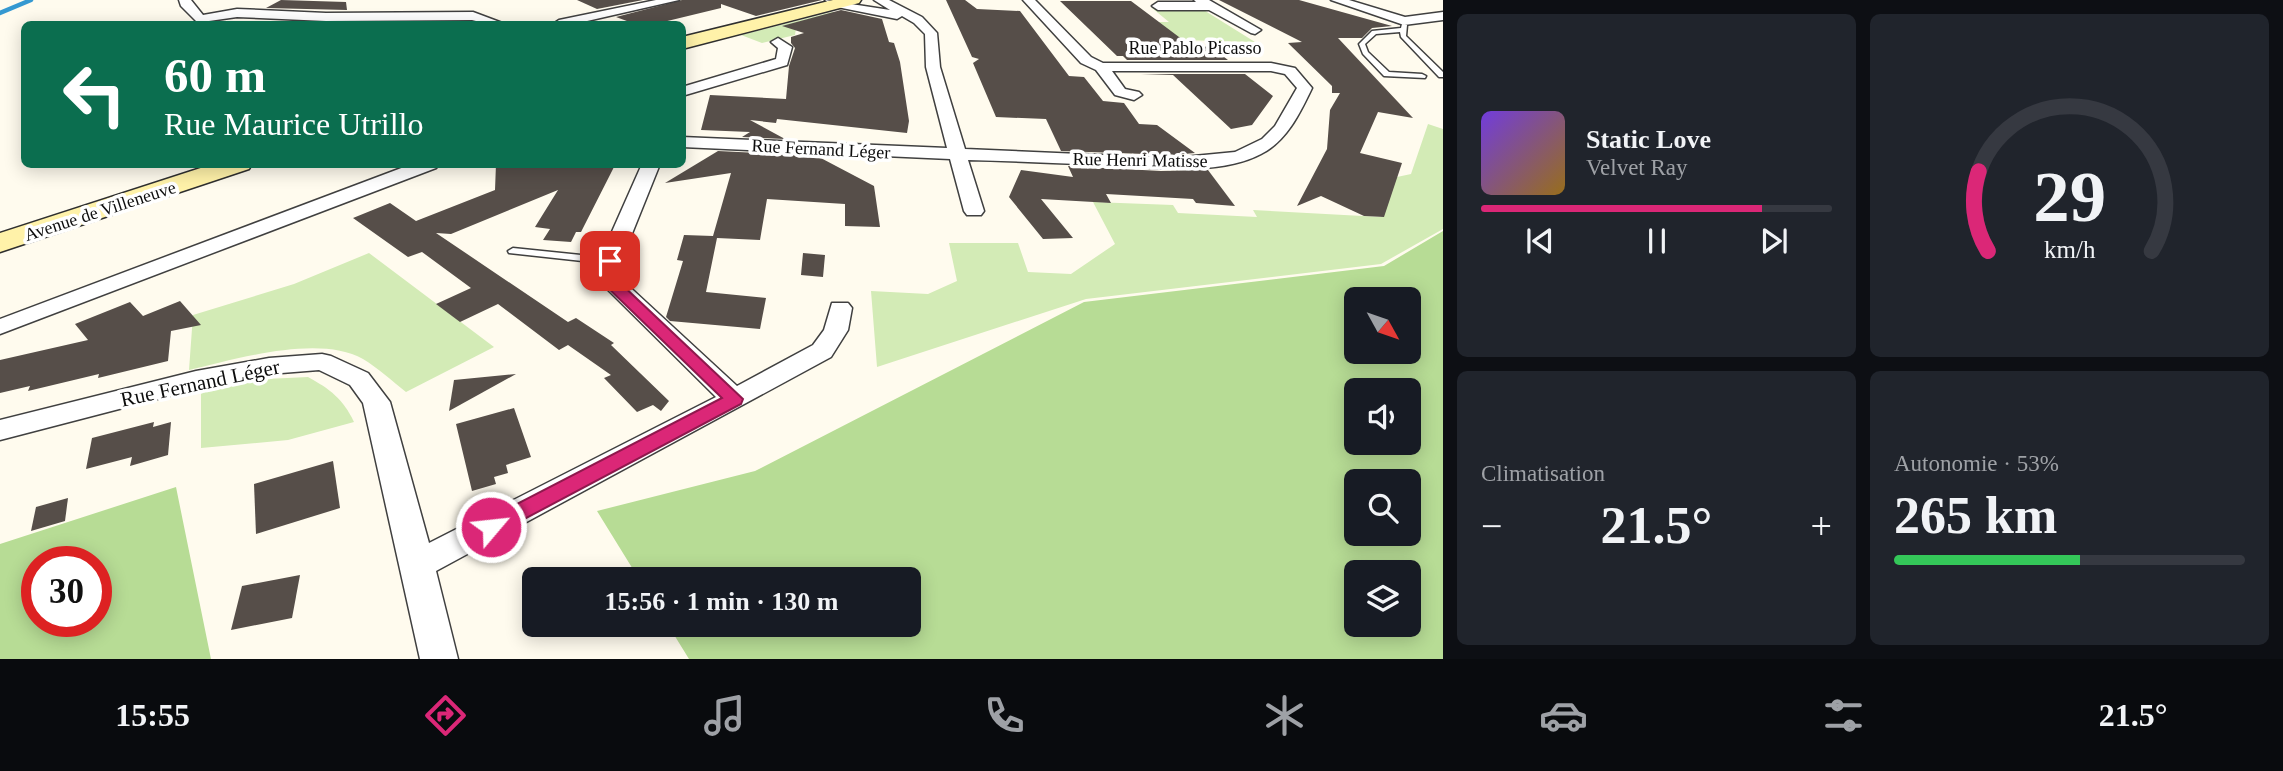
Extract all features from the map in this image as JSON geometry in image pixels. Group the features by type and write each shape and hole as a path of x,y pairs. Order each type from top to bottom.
{"main road":[{"path":"686,42 840,1"},
{"name":"Avenue de Villeneuve","path":"0,243 228,168"}],"street":[{"path":"186,0 185,4 200,18"},
{"path":"200,18 247,0"},
{"path":"571,21 646,2 673,0"},
{"name":"Rue Pablo Picasso","path":"1029,0 1086,60 1101,67 1271,67 1290,71"},
{"path":"1337,0 1404,25 1419,19 1443,16"},
{"path":"840,1 918,20"},
{"path":"869,8 883,2 918,20 931,33 933,67 974,211"},
{"path":"1158,6 1206,3 1255,30"},
{"path":"200,18 237,13 326,17 473,16 489,21"},
{"path":"686,91 782,62 785,47 778,42"},
{"name":"Rue Pablo Picasso","path":"1101,67 1120,92 1133,95"},
{"name":"Rue Henri Matisse","path":"960,155 1173,163 1213,162 1245,155 1270,143 1289,122 1305,88 1290,71"},
{"name":"Rue Fernand Léger","path":"686,142 960,155"},
{"path":"0,327 419,168"},
{"path":"649,168 610,261 610,281 734,399"},
{"path":"418,565 822,351 836,330 840,308"},
{"name":"Rue Fernand Léger","path":"0,430 196,380 269,366 322,362 359,379 376,402 439,659"}],"lane":[{"path":"1422,76 1387,74 1365,53 1362,44 1374,32 1404,25 1403,36 1442,75"},
{"path":"513,251 610,261"}],"green space":[{"path":"1152,8 1202,9 1255,42 1142,39 1121,22 1169,22"},
{"path":"832,12 858,16 796,28 795,35 762,43 741,35"},
{"path":"1428,124 1443,129 1443,229 1381,264 1086,299 877,367 871,291 928,294 957,281 949,243 1018,243 1028,272 1071,274 1115,244 1093,202 1173,205 1178,213 1257,217 1253,210 1381,217 1397,177 1411,174"},
{"path":"1443,231 1443,659 689,659 675,637 921,637 921,567 632,567 597,511 755,471 1084,302 1384,266"},
{"path":"369,253 494,347 406,392 363,359 345,352 324,349 277,351 189,370 193,315 294,284"},
{"path":"308,377 335,395 354,422 288,440 201,448 201,393 266,379"},
{"path":"176,487 211,659 0,659 0,544"}],"building":[{"path":"281,0 346,2 347,10 266,8"},
{"path":"577,0 643,0 597,9"},
{"path":"682,0 822,0 756,16 721,4 721,8 667,21 627,21 616,17"},
{"path":"946,0 965,0 977,9 1020,11 1069,76 1084,77 1103,101 1124,103 1139,124 1157,125 1195,153 1173,155 1061,151 1046,119 996,117 973,63 979,59 972,57"},
{"path":"1219,0 1299,0 1392,26 1372,28 1362,38 1338,38 1413,118 1378,112 1360,153 1402,163 1384,217 1364,216 1321,196 1297,206 1327,149 1330,110 1340,93 1332,93 1332,86 1288,43 1302,42"},
{"path":"1060,1 1131,1 1191,46 1211,47 1228,60 1127,60 1123,56 1117,56"},
{"path":"841,10 882,19 889,42 894,43 900,62 909,121 907,133 777,119 776,123 750,120 785,139 742,137 750,132 701,130 710,95 786,99 789,66 795,48 791,37 804,33 782,26"},
{"path":"1141,74 1245,74 1273,96 1252,125 1231,129 1173,75"},
{"path":"718,151 817,156 874,186 880,227 845,226 845,204 767,199 760,240 717,238 706,292 766,298 760,329 670,321 666,317 683,261 677,260 684,235 713,236 731,173 665,183"},
{"path":"1068,166 1161,171 1208,170 1235,206 1196,203 1193,199 1106,194 1111,203 1041,199 1073,238 1043,239 1009,197 1021,170 1073,177"},
{"path":"496,168 613,168 581,232 576,232 571,242 543,240 550,229 535,227 558,190 451,234 436,233 568,322 576,318 614,343 611,345 669,401 661,411 653,405 637,412 604,378 611,375 568,345 559,350 498,304 460,322 436,304 471,288 422,252 408,257 353,218 390,203 416,221 495,190"},
{"path":"803,253 825,255 823,277 801,275"},
{"path":"180,301 201,325 171,331 168,361 98,378 99,374 28,391 30,386 0,393 0,360 88,340 75,324 130,302 143,316"},
{"path":"516,374 449,411 454,380"},
{"path":"514,408 531,457 506,465 508,473 494,477 496,484 472,491 456,424"},
{"path":"154,422 153,427 171,422 168,455 130,466 132,457 86,469 92,438"},
{"path":"333,461 340,508 256,534 254,484"},
{"path":"68,498 65,521 31,531 36,507"},
{"path":"300,575 292,618 231,630 242,586"}],"waterway":[{"path":"0,13 31,0"}],"route":[{"path":"491,527 734,399 610,281 610,261"}]}
